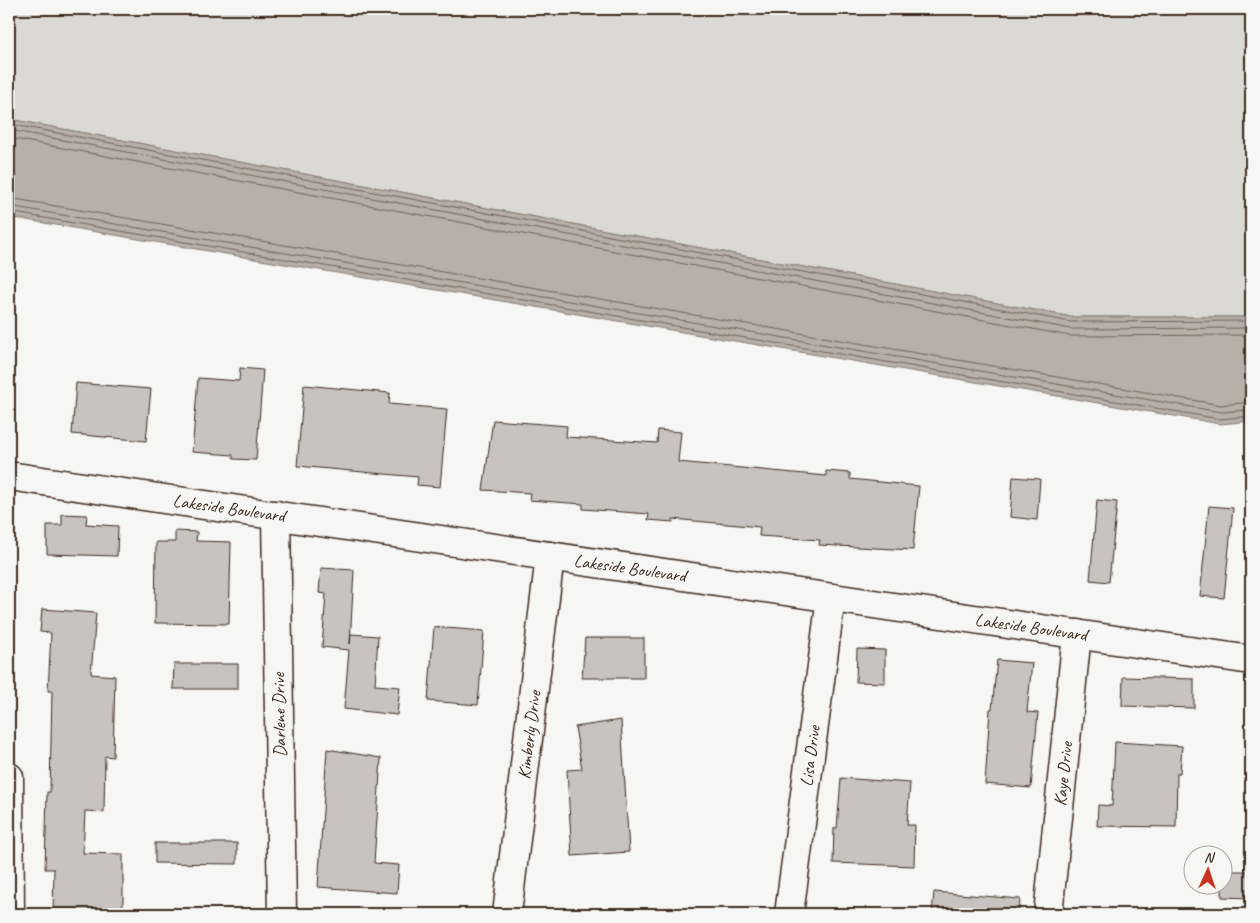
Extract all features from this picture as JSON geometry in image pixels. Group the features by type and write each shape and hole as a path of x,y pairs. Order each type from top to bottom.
{"lane":[{"name":"Lakeside Boulevard","path":"9,476 1251,660"},
{"name":"Darlene Drive","path":"276,515 282,914"},
{"name":"Kimberly Drive","path":"507,914 550,556"},
{"name":"Lisa Drive","path":"789,914 831,598"},
{"name":"Kaye Drive","path":"1048,914 1077,634"},
{"path":"9,777 10,914"}],"shaded area":[{"path":"9,9 1251,9 1251,317 1072,317 9,119"}],"water":[{"path":"9,119 1072,317 1251,317 1251,421 1221,424 9,217"}],"building":[{"path":"240,368 263,370 256,460 233,459 233,455 192,452 198,378 239,381"},
{"path":"76,383 151,389 146,441 72,434"},
{"path":"304,385 390,393 389,404 447,409 440,487 417,485 418,477 297,466"},
{"path":"493,420 567,426 566,437 657,443 658,430 681,432 678,462 826,476 826,471 850,473 850,479 919,486 913,550 819,545 820,540 759,536 760,527 673,519 673,522 648,520 649,514 583,509 583,504 529,500 530,493 483,490"},
{"path":"1013,477 1040,479 1037,520 1010,517"},
{"path":"1097,500 1117,502 1109,582 1090,580"},
{"path":"1209,506 1233,508 1224,598 1200,596"},
{"path":"62,514 87,515 86,524 118,526 117,556 47,554 47,525 62,525"},
{"path":"175,531 197,532 196,541 231,542 229,624 155,623 156,542 175,542"},
{"path":"321,568 354,570 350,644 351,634 378,636 375,685 400,687 397,715 344,709 349,650 322,647 326,594 319,593"},
{"path":"42,609 96,613 91,674 115,676 113,757 105,756 104,812 85,811 83,853 123,854 123,914 53,914 54,869 45,869 47,792 50,792 52,691 48,691 51,633 40,632"},
{"path":"434,627 484,631 478,705 428,701"},
{"path":"585,638 644,638 644,678 582,678"},
{"path":"857,649 885,650 885,683 856,682"},
{"path":"997,660 1032,663 1027,712 1038,713 1031,788 985,784 990,709 992,709"},
{"path":"174,664 238,664 238,689 173,689"},
{"path":"1123,677 1194,679 1194,708 1122,706"},
{"path":"621,720 629,852 572,856 567,770 582,769 575,727"},
{"path":"1115,742 1182,746 1180,773 1177,773 1176,827 1097,826 1098,805 1112,806"},
{"path":"327,749 381,758 374,863 399,865 397,893 318,887"},
{"path":"841,778 910,783 907,825 915,825 914,866 833,863 834,828 837,828"},
{"path":"155,843 237,843 237,864 155,863"},
{"path":"1232,871 1251,871 1251,898 1222,897 1232,896"},
{"path":"934,892 1020,899 1019,914 932,914"}]}
